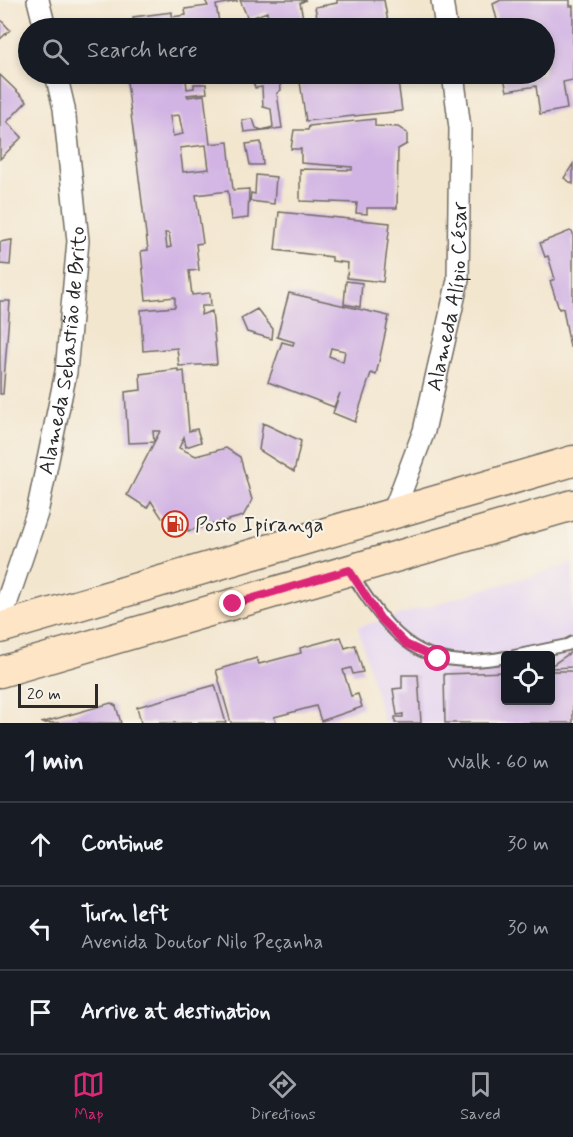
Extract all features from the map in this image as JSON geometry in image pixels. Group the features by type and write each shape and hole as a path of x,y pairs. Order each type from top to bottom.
{"main road":[{"path":"0,628 573,461"},
{"path":"0,672 573,505"}],"street":[{"path":"38,0 42,18"},
{"path":"442,0 445,18"},
{"name":"Alameda Sebastião de Brito","path":"0,622 37,513 66,372 78,241 64,108 58,84"},
{"name":"Alameda Alípio César","path":"393,513 424,431 458,280 460,128 454,84"}],"lane":[{"path":"349,570 380,618 406,644 438,659 486,661 501,658"},
{"path":"538,651 573,642"}],"shaded area":[{"path":"573,563 573,723 384,723 358,627"}],"building":[{"path":"205,0 238,1 216,5 218,18 133,18 172,12 172,17 186,15 185,9 208,6"},
{"path":"240,0 306,0 300,3 303,18 268,18 267,12 248,18"},
{"path":"337,0 384,0 387,18 317,18 315,7 337,3"},
{"path":"501,0 570,0 570,6 573,6 573,80 563,82 567,109 540,114 536,86 507,91 505,84 555,84 555,18 496,18 493,4"},
{"path":"0,19 10,30 0,39"},
{"path":"0,75 27,101 7,122 22,137 0,159"},
{"path":"127,84 186,84 187,89 194,88 194,84 206,84 207,93 187,95 188,97 204,95 210,144 228,142 233,190 249,189 248,218 231,220 228,191 196,195 203,243 196,244 199,270 189,271 192,295 210,293 211,306 202,306 201,315 212,311 217,364 179,366 177,348 143,351 141,310 175,307 175,297 146,300 141,251 148,250","holes":["179,115 183,134 173,136 170,116","206,145 209,169 183,172 180,148","165,233 169,233 171,247 167,248"]},
{"path":"254,84 280,84 281,90 277,93 282,128 244,132 242,120 253,119 256,128 262,130 273,127 271,109 263,107 262,87 255,88"},
{"path":"300,84 398,84 402,111 306,121"},
{"path":"375,119 375,126 398,127 407,133 407,144 398,149 397,208 367,208 367,214 356,213 357,203 300,201 300,169 352,170 352,167 301,163 301,149 291,149 294,130 308,130 309,126"},
{"path":"261,142 263,165 250,165 246,144"},
{"path":"573,164 573,184 564,178"},
{"path":"256,175 276,177 274,204 250,201 251,193 255,194"},
{"path":"279,212 390,223 383,282 347,278 348,263 332,261 332,257 275,250"},
{"path":"570,231 573,233 573,346 570,347 563,308 559,309 550,281 555,279 548,256 545,257 540,243"},
{"path":"12,240 10,265 0,264 0,242"},
{"path":"346,281 362,283 360,307 344,304"},
{"path":"289,293 389,316 376,375 371,373 355,422 333,413 340,393 334,407 268,382 282,342 293,345 294,342 277,337","holes":["331,348 345,351 343,362 329,356"]},
{"path":"0,301 10,301 3,394 0,394"},
{"path":"257,309 273,329 272,339 247,332 241,318"},
{"path":"178,369 178,372 184,371 189,431 197,429 201,442 186,447 184,437 179,448 196,456 226,448 240,457 252,500 243,516 188,531 184,513 162,518 151,501 147,508 127,495 160,431 153,431 154,442 128,443 125,392 141,390 140,374"},
{"path":"263,423 301,441 294,472 259,450"},
{"path":"341,637 345,648 355,645 363,672 353,674 351,668 343,670 351,696 358,694 362,707 321,721 316,706 274,717 276,723 231,723 216,670 257,658 259,664 301,653 300,648"},
{"path":"573,651 573,667 555,668 555,663"},
{"path":"555,671 573,671 573,723 445,723 444,674 501,672 501,705 555,705"},
{"path":"402,675 418,675 421,723 395,723 395,717 403,717 403,714 397,715 393,689 402,688"},
{"path":"215,685 226,723 141,723 137,707"},
{"path":"111,703 116,706 121,723 41,723"}],"place":[{"name":"Posto Ipiranga","path":"175,524"}],"route":[{"path":"233,604 349,570 380,618 406,644 438,659"}]}
